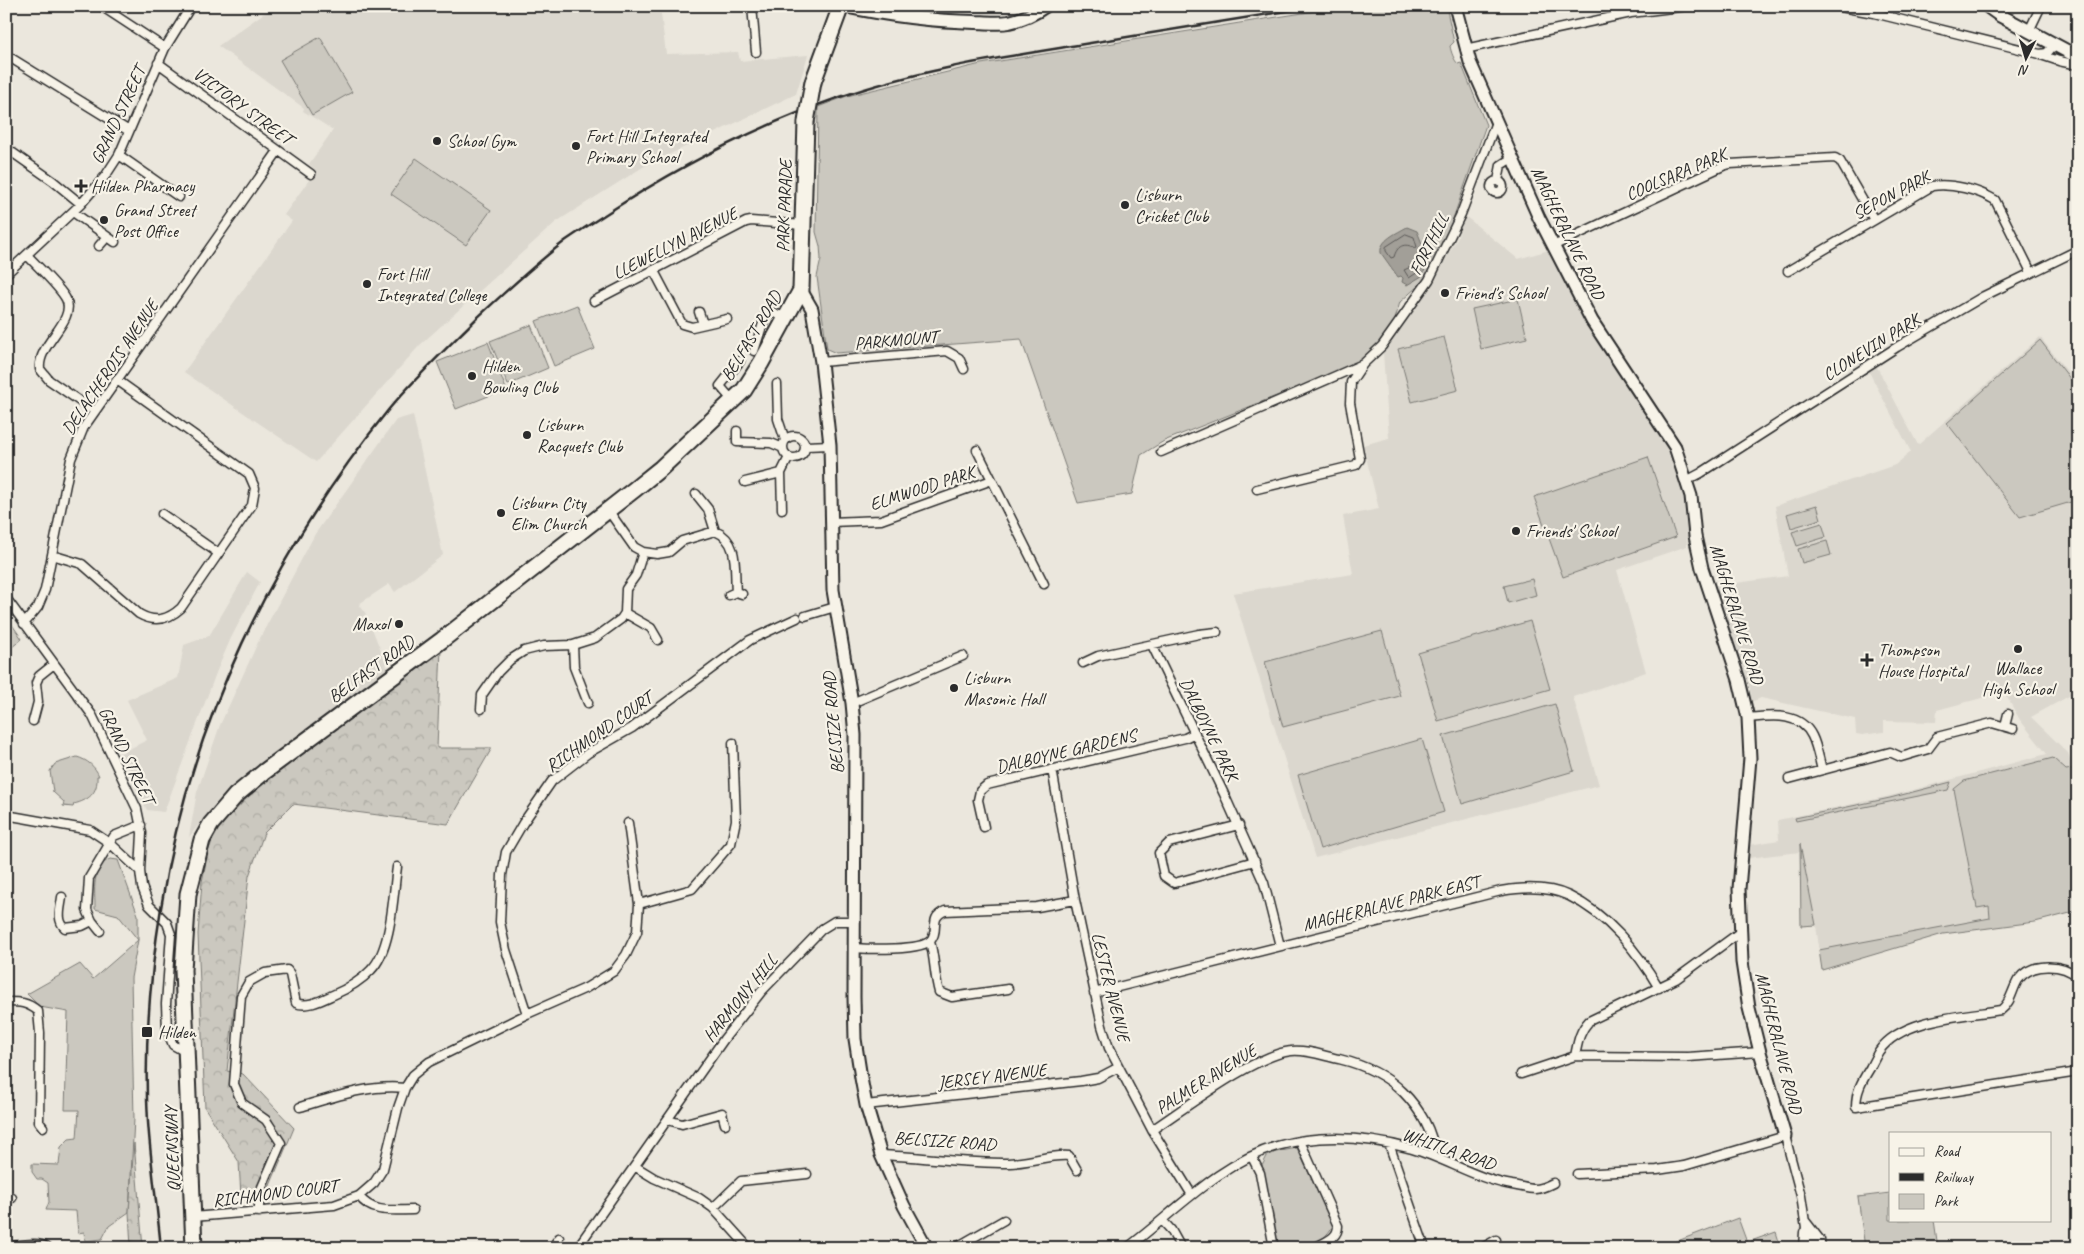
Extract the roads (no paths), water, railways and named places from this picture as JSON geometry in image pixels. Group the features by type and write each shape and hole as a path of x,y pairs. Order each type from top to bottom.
{"highway":[{"name":"PARK PARADE","path":"800,290 806,122 813,82 842,6"},
{"name":"BELFAST ROAD","path":"186,1050 183,970 188,894 202,840 221,811 264,772 442,640 661,468 744,390 761,363 800,290"},
{"name":"QUEENSWAY","path":"186,1050 194,1248"}],"main road":[{"path":"842,6 898,17 994,22 1008,22 1026,17 1044,6"},
{"path":"1987,6 2078,57"}],"street":[{"path":"101,6 165,48"},
{"name":"GRAND STREET","path":"6,274 73,212 106,175 119,155 165,48 191,6"},
{"path":"752,6 756,52"},
{"name":"MAGHERALAVE ROAD","path":"1455,6 1465,49 1512,158 1553,246 1592,321 1625,374 1672,441 1692,497 1695,536 1702,568 1739,680 1748,718 1750,758 1740,870 1739,933 1746,990 1760,1052 1815,1248"},
{"path":"1465,49 1631,13 1688,6"},
{"path":"1835,6 1874,13 2078,65"},
{"path":"2029,31 2040,6"},
{"path":"2040,54 2047,53 2054,45"},
{"path":"6,55 129,132"},
{"name":"VICTORY STREET","path":"158,63 310,174"},
{"name":"FORTHILL","path":"1258,489 1356,465 1360,459 1350,403 1351,382 1363,364 1382,346 1429,280 1461,214 1496,122"},
{"path":"6,148 53,181 81,204"},
{"name":"DELACHEROIS AVENUE","path":"24,624 33,616 42,599 73,450 84,427 278,151"},
{"path":"119,155 180,197"},
{"path":"1498,181 1501,164 1512,158"},
{"name":"COOLSARA PARK","path":"1553,246 1730,164 1835,158 1840,161 1874,220"},
{"name":"SEPON PARK","path":"1788,271 1932,186 1947,184 1988,196 1995,200 2032,272"},
{"path":"73,212 114,242"},
{"name":"LLEWELLYN AVENUE","path":"594,301 746,222 802,225"},
{"path":"99,246 107,237"},
{"name":"CLONEVIN PARK","path":"1686,481 1701,474 1897,347 1984,296 2078,250"},
{"path":"26,255 63,294 68,306 65,318 41,355 40,369 49,380 94,411"},
{"path":"654,271 682,324 692,326 727,319"},
{"name":"BELSIZE ROAD","path":"800,290 812,309 822,362 830,444 831,562 835,608 852,702 856,759 855,1039 866,1105 881,1155 927,1248"},
{"path":"754,351 767,311 786,317"},
{"path":"700,312 703,324"},
{"name":"PARKMOUNT","path":"822,362 947,350 959,358 964,369"},
{"name":"BELFAST ROAD","path":"733,400 720,386 740,361"},
{"name":"FORTHILL","path":"1161,452 1363,364"},
{"path":"52,555 82,564 139,614 147,619 156,620 174,614 181,608 252,505 255,488 250,474 117,380"},
{"path":"777,384 778,420 784,431 784,444 789,457 781,474 782,509"},
{"path":"737,431 738,442 784,444 796,436 802,439 806,446"},
{"path":"806,446 830,444"},
{"path":"789,457 796,458 802,455 806,446"},
{"name":"ELMWOOD PARK","path":"977,450 1044,584"},
{"path":"745,482 781,474"},
{"name":"ELMWOOD PARK","path":"831,522 881,520 992,480"},
{"path":"696,494 708,509 715,530 722,534 732,545 735,561 736,594"},
{"path":"608,510 634,547 642,552 657,554 669,552 682,541 715,530"},
{"path":"162,514 218,552"},
{"path":"482,709 482,695 498,672 510,660 524,651 544,646 573,645 595,638 621,619 625,613 626,589 636,575 642,552"},
{"name":"GRAND STREET","path":"6,598 81,698 99,727 137,809 141,825 140,871 142,887 149,905 167,923 170,929 171,942 166,1004 167,1030 173,1045 186,1050"},
{"path":"805,616 835,608"},
{"path":"625,613 652,628 658,640"},
{"name":"RICHMOND COURT","path":"527,1014 506,950 500,922 502,875 506,852 528,816 552,781 588,753 632,728 750,640 796,618"},
{"path":"1083,662 1098,656 1199,634 1217,632"},
{"path":"573,645 574,667 588,703"},
{"name":"DALBOYNE PARK","path":"1152,645 1239,825 1264,883 1280,946"},
{"path":"852,702 963,656"},
{"path":"33,721 38,702 36,683 39,676 54,664"},
{"path":"1789,779 1890,752 1901,758 1928,749 1937,737 1992,723 2009,728 2008,714"},
{"path":"1748,718 1785,717 1793,718 1802,724 1812,735 1822,770"},
{"name":"DALBOYNE GARDENS","path":"984,827 978,800 980,791 987,785 1185,738 1194,733"},
{"path":"639,904 692,889 731,844 736,820 733,743"},
{"name":"LESTER AVENUE","path":"1052,769 1075,900 1094,993 1109,1048 1152,1130 1192,1195"},
{"path":"6,815 90,830 111,844 140,871"},
{"name":"RICHMOND COURT","path":"193,1217 334,1205 360,1196 374,1183 383,1169 398,1108 405,1088 413,1075 429,1062 527,1014 586,988 614,971 626,955 636,932 639,904 628,823"},
{"path":"100,931 92,921 87,910 89,878 111,844 114,836 141,825"},
{"path":"1239,825 1169,843 1159,853 1164,876 1174,883 1255,862"},
{"path":"260,1212 259,1194 282,1143 266,1120 242,1103 234,1084 241,996 249,982 265,973 287,970 290,974 296,1003 303,1006 326,999 350,987 372,970 385,945 391,919 396,866"},
{"name":"MAGHERALAVE PARK EAST","path":"1094,993 1501,891 1521,888 1535,888 1568,896 1583,904 1607,923 1631,950 1658,988"},
{"path":"62,897 60,920 65,928 82,926 92,921"},
{"path":"854,948 912,947 930,942 934,935 934,920 940,913 945,911 1037,907 1075,900"},
{"name":"HARMONY HILL","path":"577,1248 749,1006 789,961 828,924 835,921 854,921"},
{"path":"1575,1056 1578,1038 1589,1021 1685,974 1739,933"},
{"path":"930,942 935,958 935,978 939,992 952,996 1008,989"},
{"path":"2078,977 2067,970 2057,967 2040,967 2019,979 2007,1006 2001,1010 1933,1022 1907,1029 1892,1038 1880,1050 1856,1095 1856,1107 2078,1072"},
{"path":"6,1002 24,1002 30,1004 38,1011 40,1033 39,1122 43,1127"},
{"name":"PALMER AVENUE","path":"1152,1130 1262,1060 1291,1051 1302,1051 1361,1065 1391,1081 1418,1112 1431,1138 1433,1156"},
{"path":"1521,1074 1575,1056 1697,1056 1760,1052"},
{"name":"JERSEY AVENUE","path":"866,1105 1081,1081 1098,1078 1119,1067"},
{"path":"300,1107 351,1093 387,1086 405,1088"},
{"path":"668,1120 682,1124 722,1113 724,1124"},
{"path":"1577,1174 1633,1172 1684,1166 1785,1136"},
{"name":"WHITLA ROAD","path":"1127,1248 1192,1195 1237,1163 1276,1146 1325,1137 1389,1144 1433,1156 1473,1174 1507,1184 1534,1189 1553,1183"},
{"path":"1300,1141 1338,1226 1338,1232 1334,1237 1314,1248"},
{"path":"1389,1144 1425,1248"},
{"name":"BELSIZE ROAD","path":"881,1155 1007,1163 1030,1162 1062,1155 1069,1156 1077,1170"},
{"path":"1252,1156 1260,1173 1274,1248"},
{"path":"636,1167 654,1178 689,1192 713,1208 749,1248"},
{"path":"713,1208 741,1181 807,1174"},
{"name":"RICHMOND COURT","path":"360,1196 363,1201 375,1209 413,1210"},
{"path":"955,1248 1004,1220"},
{"path":"1162,1220 1171,1230 1181,1248"},
{"name":"MAGHERALAVE ROAD","path":"1803,1248 1806,1221"},
{"name":"MAGHERALAVE ROAD","path":"1806,1221 1809,1248"},
{"name":"MAGHERALAVE ROAD","path":"1806,1221 1820,1240 1821,1248"},
{"path":"552,1248 559,1238"},
{"path":"1482,1248 1496,1240"},
{"path":"6,1247 37,1244 45,1245 48,1248"}],"water":[{"path":"1407,227 1417,231 1429,261 1422,276 1407,285 1402,282 1403,278 1401,276 1398,277 1381,253 1381,248 1394,234"}],"railway":[{"path":"161,1248 148,1122 147,1042 154,960 161,908 174,840 192,773 215,708 242,644 273,582 308,522 347,464 389,409 410,386 477,318 565,241 634,196 719,148 809,108 898,79 928,72 1018,55 1318,6"}],"place":[{"name":"School Gym","path":"437,141"},
{"name":"Fort Hill Integrated Primary School","path":"576,146"},
{"name":"Hilden Pharmacy","path":"81,186"},
{"name":"Lisburn Cricket Club","path":"1125,205"},
{"name":"Grand Street Post Office","path":"104,220"},
{"name":"Fort Hill Integrated College","path":"367,284"},
{"name":"Friend's School","path":"1445,293"},
{"name":"Hilden Bowling Club","path":"472,376"},
{"name":"Lisburn Racquets Club","path":"527,435"},
{"name":"Lisburn City Elim Church","path":"501,513"},
{"name":"Friends' School","path":"1516,531"},
{"name":"Maxol","path":"399,624"},
{"name":"Wallace High School","path":"2018,649"},
{"name":"Thompson House Hospital","path":"1867,660"},
{"name":"Lisburn Masonic Hall","path":"954,688"},
{"name":"Hilden","path":"147,1032"}]}
